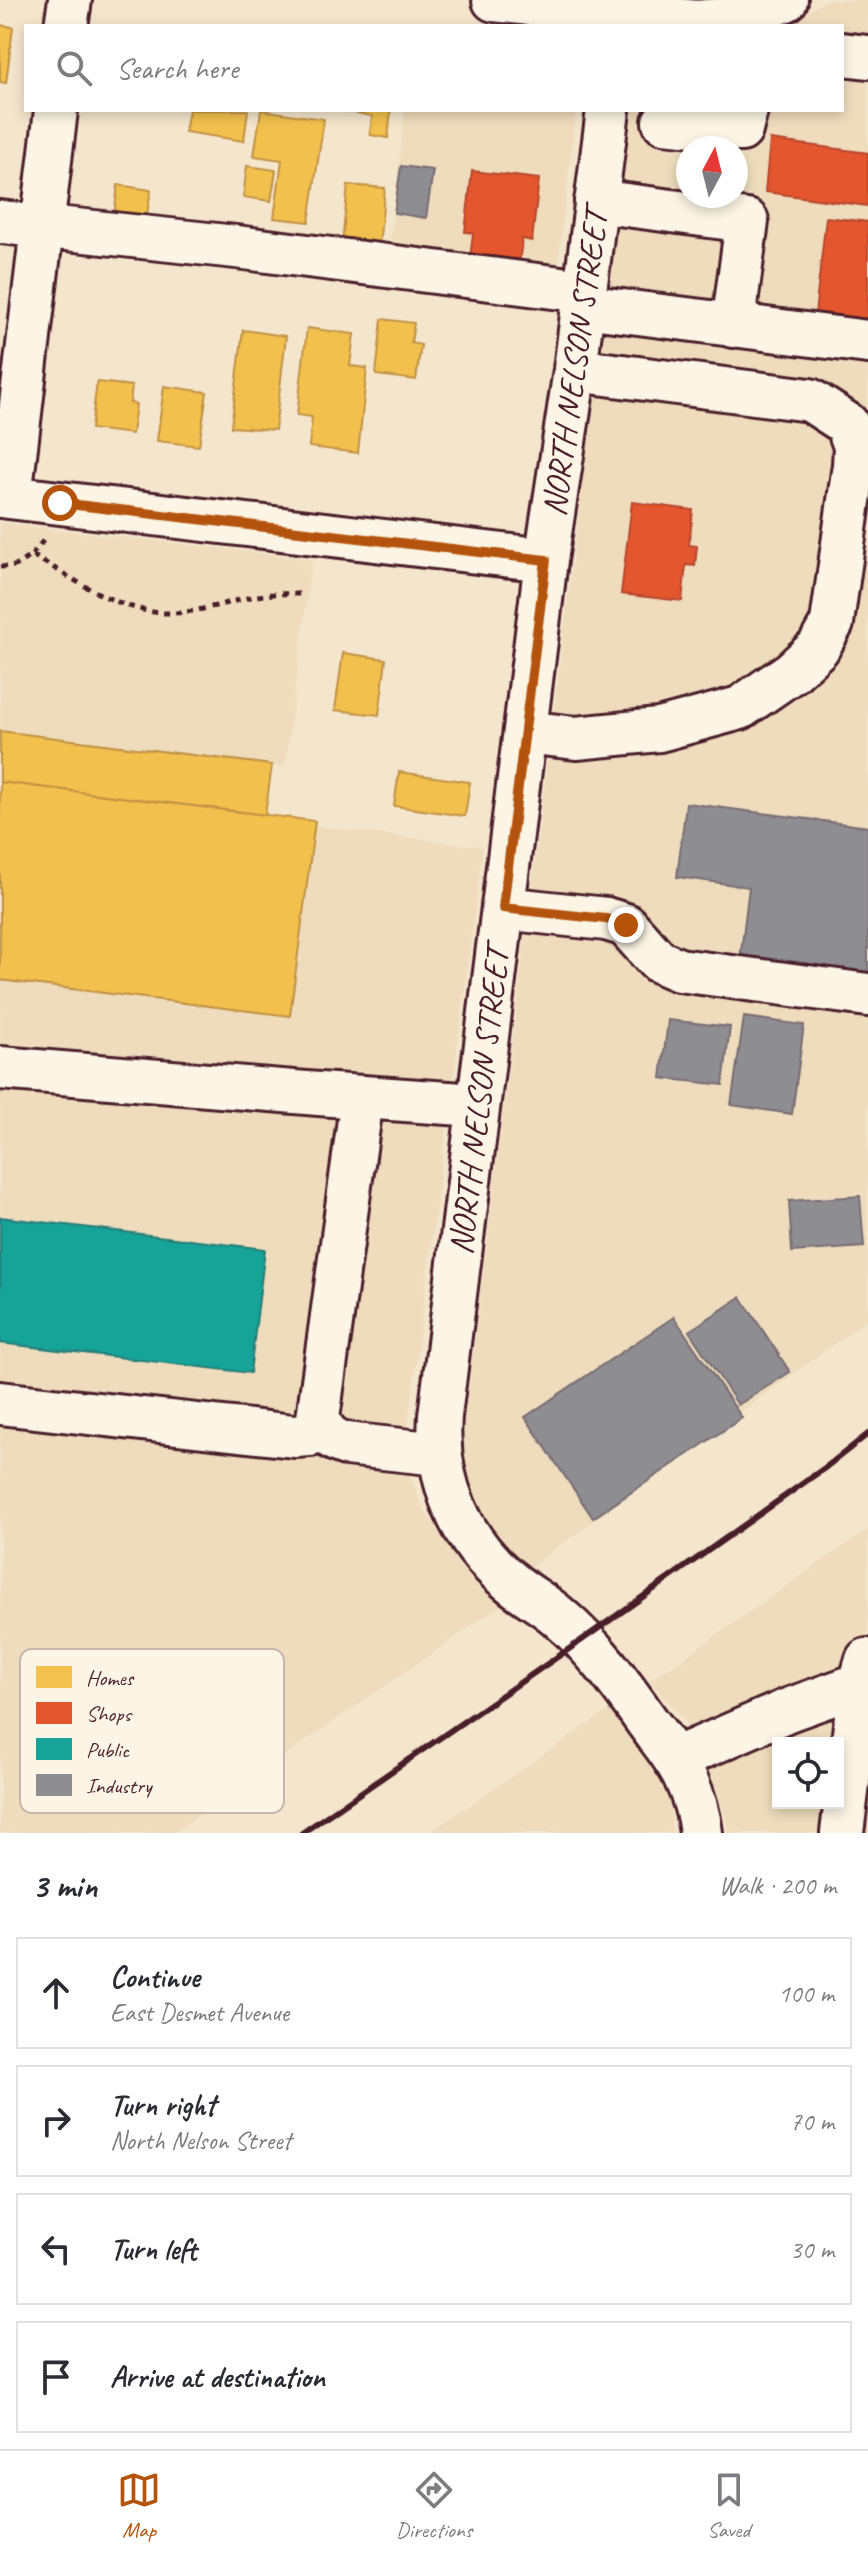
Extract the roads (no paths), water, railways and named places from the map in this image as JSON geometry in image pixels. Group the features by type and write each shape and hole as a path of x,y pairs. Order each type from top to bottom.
{"street":[{"path":"66,24 70,0"},
{"path":"494,0 696,22 772,13"},
{"path":"844,54 868,57"},
{"path":"56,112 5,496 546,560"},
{"name":"NORTH NELSON STREET","path":"608,112 575,370 546,560 477,1105 440,1416 439,1454 449,1496 471,1539 511,1583 560,1618 626,1692 675,1759 694,1803 701,1833"},
{"path":"664,122 741,130 746,112"},
{"path":"596,201 747,221 733,326"},
{"path":"0,222 236,247 584,299 733,326 868,342"},
{"path":"525,732 576,738 659,730 740,708 792,672 818,648 832,623 854,465 855,446 847,424 810,400 575,370"},
{"path":"503,908 606,919 626,925 658,961 679,970 868,995"},
{"path":"0,1068 477,1105"},
{"path":"362,1098 318,1418 332,1440 439,1454"},
{"path":"0,1403 294,1436 323,1430"},
{"path":"675,1759 788,1710 864,1670"},
{"path":"842,1833 864,1670"}],"railway":[{"path":"302,1833 582,1640 868,1434"}]}
